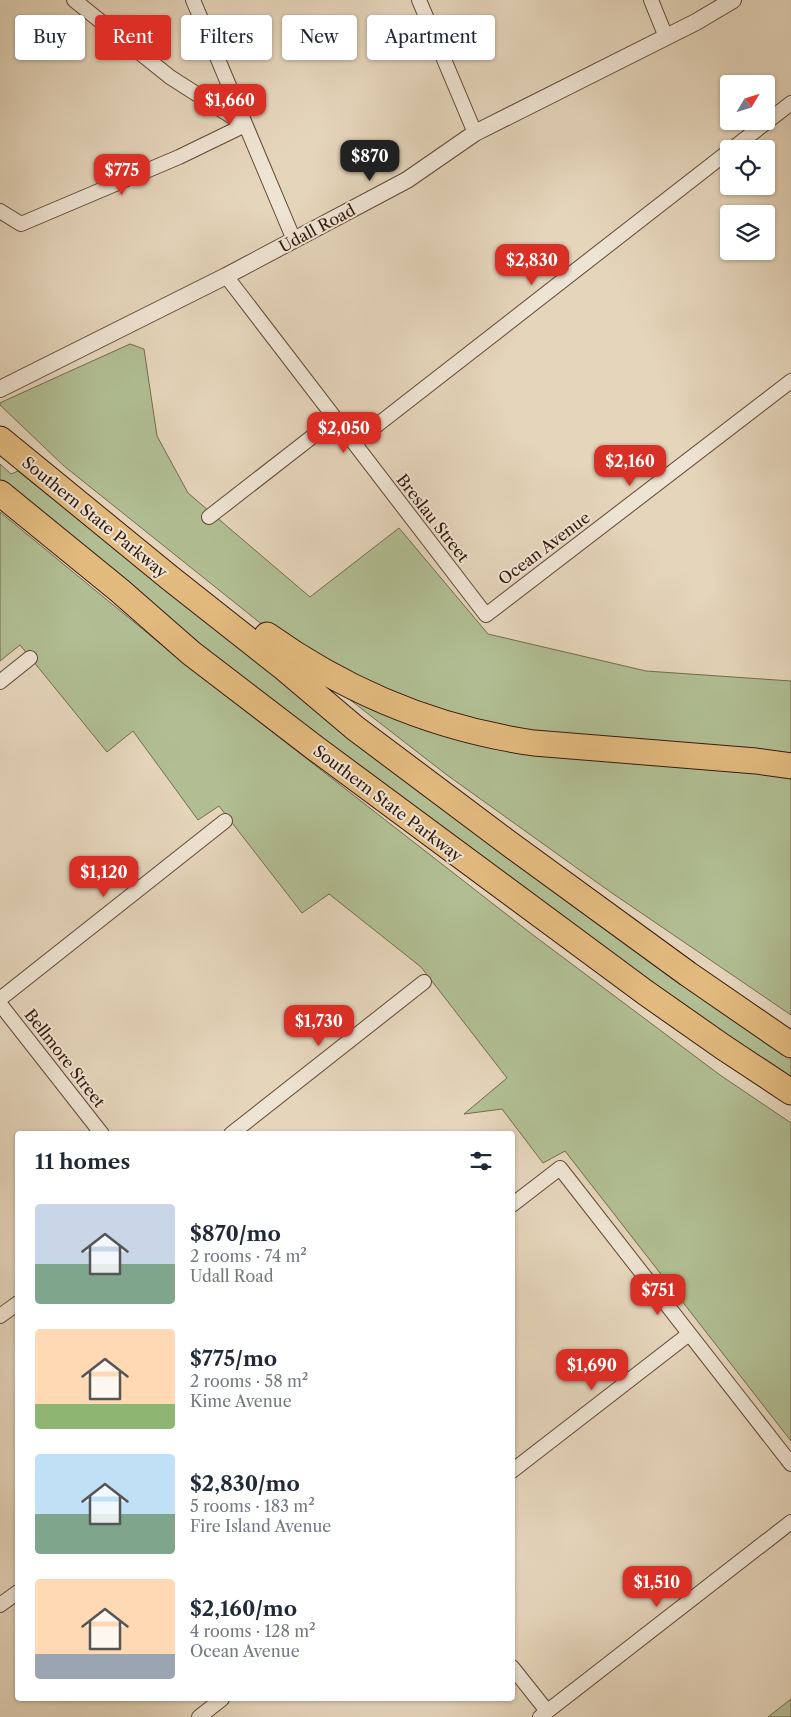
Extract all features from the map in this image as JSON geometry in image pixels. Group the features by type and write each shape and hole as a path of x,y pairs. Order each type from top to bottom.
{"highway":[{"name":"Southern State Parkway","path":"0,439 284,668 355,728 496,834 716,994 791,1045"},
{"name":"Southern State Parkway","path":"0,494 119,590 191,653 253,701 471,865 684,1020 791,1092"},
{"path":"170,578 254,626 295,655 335,677 392,705 444,724 498,738 534,743 746,760 791,766"},
{"name":"Southern State Parkway","path":"284,668 370,725 718,977 791,1025"},
{"path":"684,1020 753,1084 791,1108"}],"street":[{"path":"74,0 170,77 245,125"},
{"path":"193,0 294,240"},
{"path":"419,0 475,133"},
{"path":"650,0 666,36"},
{"name":"Udall Road","path":"0,389 226,276 408,180 475,133 696,22 733,0"},
{"path":"744,140 791,103"},
{"path":"0,210 21,224 179,157 245,125"},
{"path":"354,443 720,158"},
{"name":"Breslau Street","path":"226,276 486,615"},
{"name":"Ocean Avenue","path":"486,615 791,381"},
{"path":"209,516 335,419"},
{"path":"0,682 30,658"},
{"path":"0,998 226,821"},
{"path":"236,1131 424,982"},
{"name":"Bellmore Street","path":"0,1004 100,1131"},
{"path":"515,1203 560,1168 791,1464"},
{"path":"0,1316 15,1305"},
{"path":"515,1469 689,1334"},
{"path":"515,1672 543,1714 791,1522"},
{"path":"0,1606 15,1594"},
{"path":"199,1717 219,1701"}],"green space":[{"path":"130,344 144,349 157,436 188,493 310,597 399,528 488,634 646,671 791,681 791,760 573,743 361,690 274,634 64,466 0,405 4,401"},
{"path":"0,464 11,474 18,471 200,617 791,1056 791,1079 557,918 183,632 0,483"},
{"path":"0,512 185,664 533,935 720,1075 791,1123 791,1441 565,1151 543,1163 502,1109 464,1114 507,1078 421,967 329,894 302,913 219,806 198,820 133,731 107,752 20,645 0,661"},
{"path":"349,699 421,729 482,746 693,765 791,777 791,1015 609,891 447,775"},
{"path":"791,1699 791,1717 768,1717"}]}
